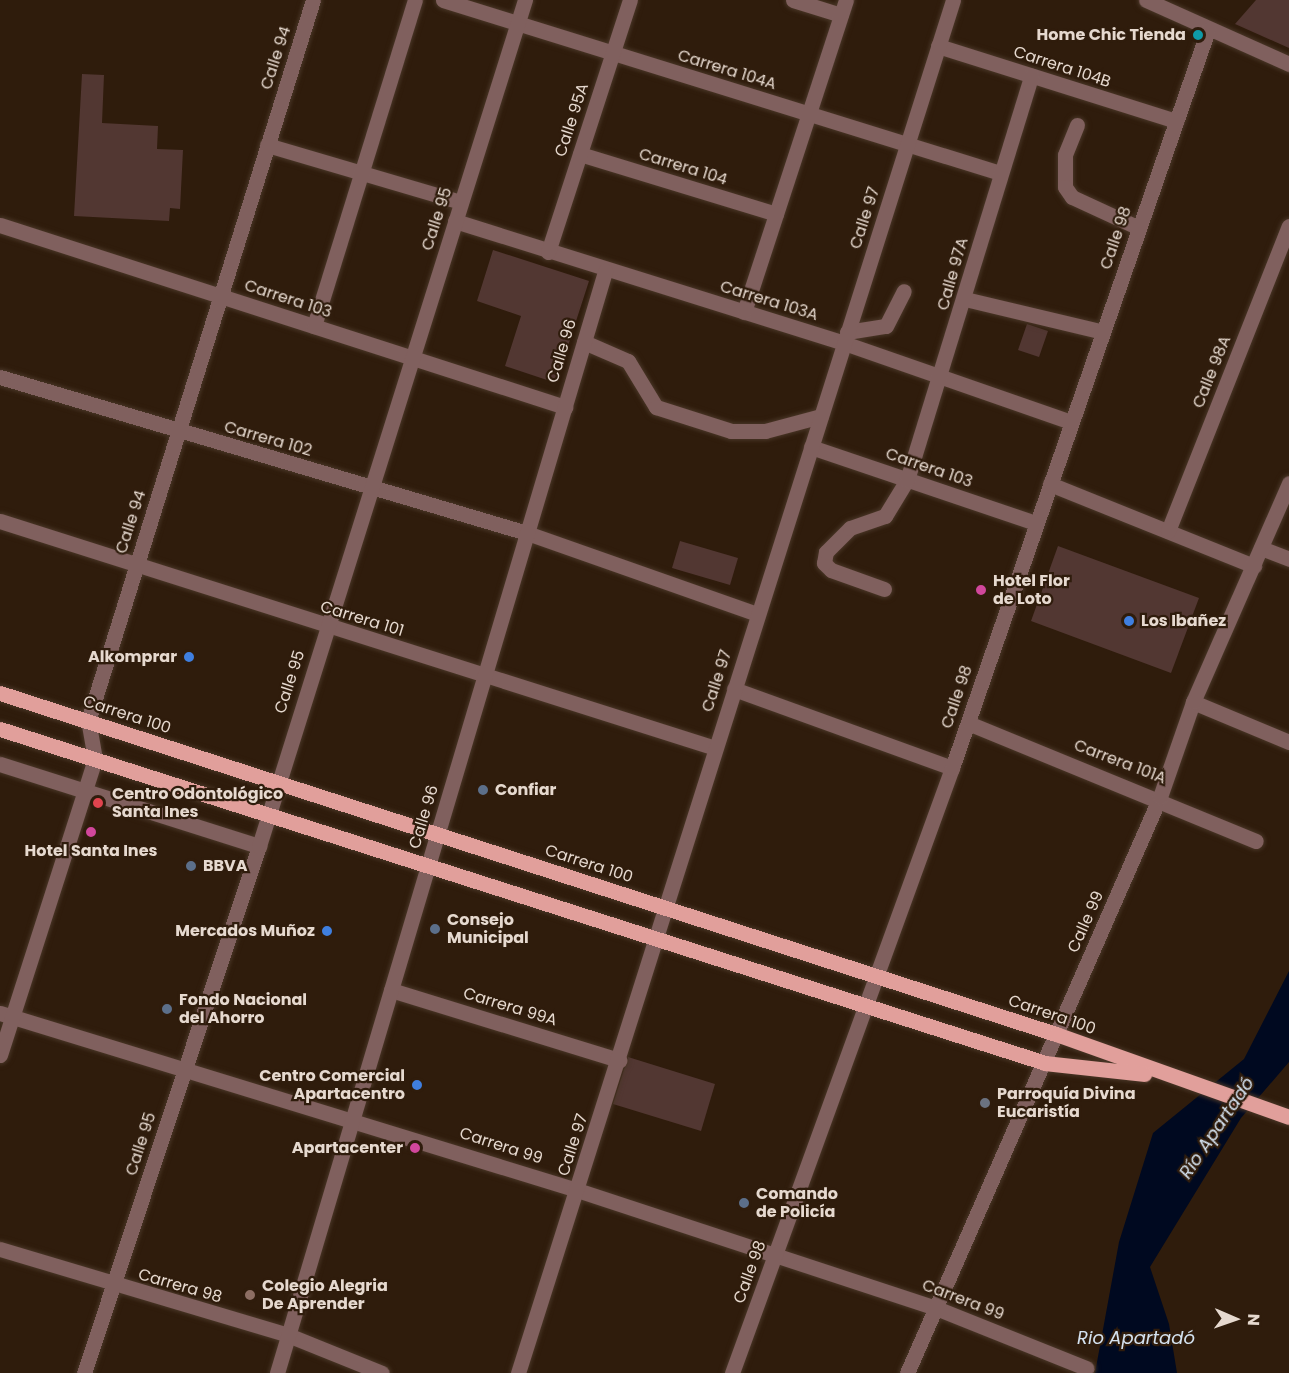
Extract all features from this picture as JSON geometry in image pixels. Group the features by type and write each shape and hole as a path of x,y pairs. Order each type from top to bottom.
{"main road":[{"name":"Carrera 100","path":"0,693 1056,1034 1165,1076 1289,1117"},
{"name":"Carrera 100","path":"0,729 1045,1063 1165,1076"}],"street":[{"name":"Calle 94","path":"0,1054 6,1015 95,759 88,721 313,0"},
{"path":"314,326 363,173 414,0"},
{"name":"Carrera 104A","path":"443,0 810,114 908,141 1000,173"},
{"name":"Calle 95","path":"84,1373 259,846 277,782 525,0"},
{"name":"Calle 95A","path":"548,252 630,0"},
{"path":"744,312 843,7 792,0"},
{"name":"Calle 97","path":"518,1373 668,908 757,614 953,0"},
{"path":"1146,0 1208,30 1289,64"},
{"name":"Calle 98","path":"732,1373 968,723 1208,30"},
{"name":"Carrera 104B","path":"938,46 1176,121"},
{"name":"Calle 97A","path":"884,589 831,570 824,563 826,552 850,528 885,516 907,480 965,299 1000,173 1031,76"},
{"path":"1077,125 1065,155 1065,187 1072,197 1139,228"},
{"path":"267,145 461,202"},
{"name":"Carrera 104","path":"580,154 776,214"},
{"name":"Carrera 103A","path":"455,221 605,271 744,312 845,337 940,379 1071,422"},
{"name":"Carrera 103","path":"0,225 565,407"},
{"name":"Calle 98A","path":"1168,531 1288,234"},
{"name":"Calle 96","path":"277,1373 605,271"},
{"path":"845,337 886,326 904,291"},
{"path":"965,299 1103,332"},
{"path":"584,342 628,361 657,407 731,431 765,431 821,416"},
{"name":"Carrera 102","path":"0,377 527,533 757,614"},
{"name":"Carrera 103","path":"811,447 1036,523"},
{"name":"Calle 99","path":"907,1373 1160,797 1193,702 1289,483"},
{"path":"1050,484 1254,566"},
{"name":"Carrera 101","path":"0,521 326,627 485,674 715,748"},
{"path":"1261,548 1289,559"},
{"path":"734,689 952,768"},
{"path":"1193,702 1289,742"},
{"name":"Carrera 101A","path":"968,723 1160,797 1256,841"},
{"path":"0,765 259,846"},
{"name":"Carrera 99A","path":"391,990 619,1060"},
{"name":"Carrera 99","path":"6,1015 184,1071 353,1118 577,1190 936,1308 1086,1368"},
{"name":"Carrera 98","path":"0,1249 113,1285 288,1335 382,1373"}],"water":[{"name":"Rio Apartadó","path":"1289,971 1289,1062 1241,1118 1150,1267 1169,1324 1177,1373 1095,1373 1119,1242 1153,1133 1244,1059"}],"building":[{"path":"1256,0 1289,0 1289,48 1235,24"},
{"path":"82,74 104,75 102,123 158,126 157,149 183,150 180,209 170,208 169,221 74,216"},
{"path":"493,250 589,281 556,383 505,366 521,316 477,301"},
{"path":"1027,324 1048,331 1039,357 1018,350"},
{"path":"680,541 738,558 730,585 672,568"},
{"path":"1058,546 1199,598 1171,673 1031,621"},
{"path":"628,1057 715,1084 701,1131 613,1104"}],"place":[{"name":"Home Chic Tienda","path":"1198,35"},
{"name":"Hotel Flor de Loto","path":"981,590"},
{"name":"Los Ibañez","path":"1129,621"},
{"name":"Alkomprar","path":"189,657"},
{"name":"Confiar","path":"483,790"},
{"name":"Centro Odontológico Santa Ines","path":"98,803"},
{"name":"Hotel Santa Ines","path":"91,832"},
{"name":"BBVA","path":"191,866"},
{"name":"Consejo Municipal","path":"435,929"},
{"name":"Mercados Muñoz","path":"327,931"},
{"name":"Fondo Nacional del Ahorro","path":"167,1009"},
{"name":"Centro Comercial Apartacentro","path":"417,1085"},
{"name":"Parroquía Divina Eucaristía","path":"985,1103"},
{"name":"Apartacenter","path":"415,1148"},
{"name":"Comando de Policía","path":"744,1203"},
{"name":"Colegio Alegria De Aprender","path":"250,1295"}],"water label":[{"name":"Río Apartadó","path":"1217,1128"}]}
